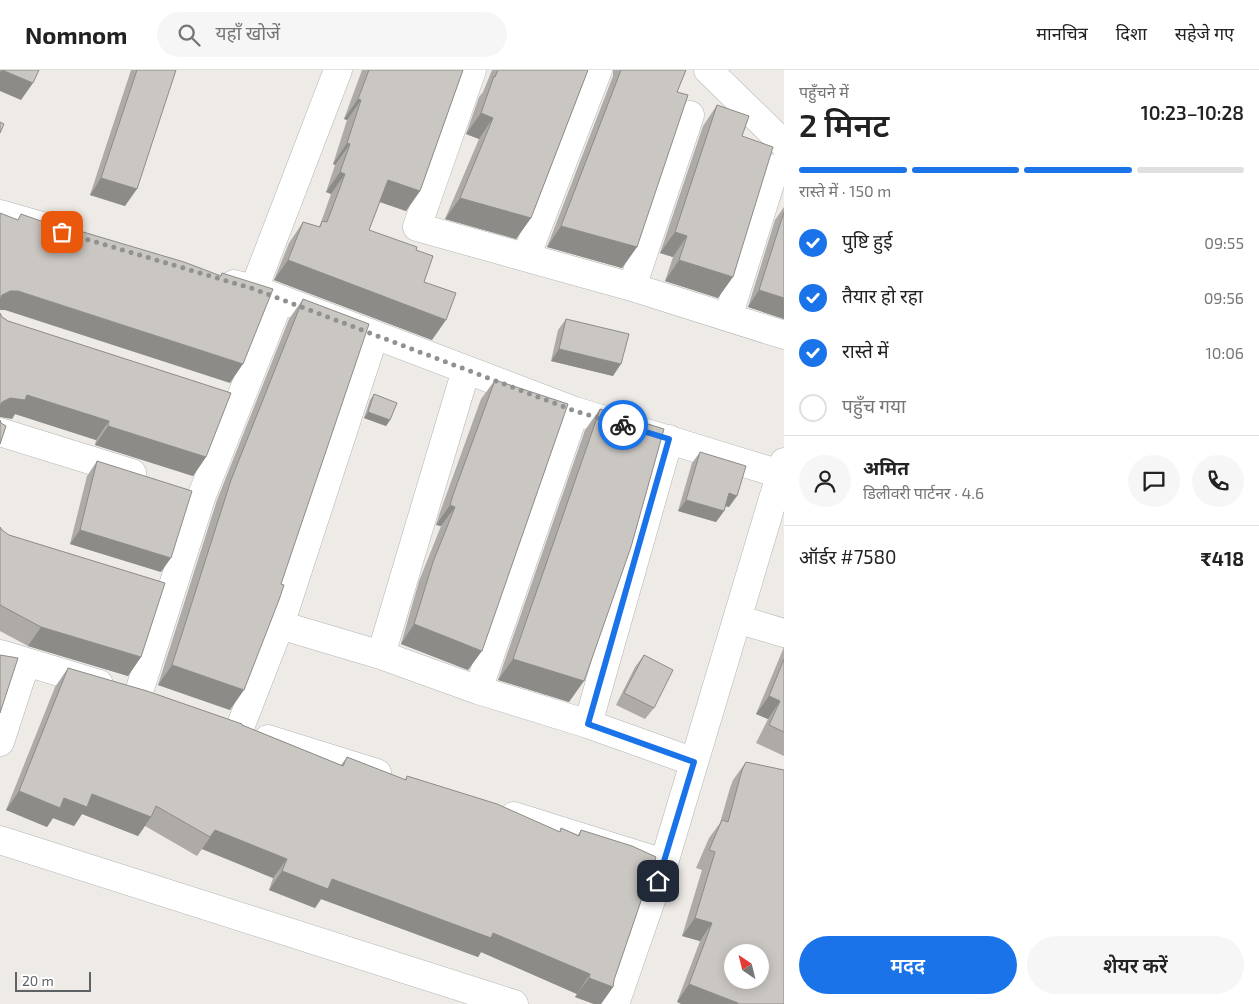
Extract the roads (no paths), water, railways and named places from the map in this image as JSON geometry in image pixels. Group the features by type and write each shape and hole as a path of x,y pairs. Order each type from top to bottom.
{"street":[{"path":"254,289 338,70"},
{"path":"472,70 417,227 632,288 784,336"},
{"path":"526,257 598,70"},
{"path":"708,70 780,156 728,317"},
{"path":"632,288 690,114"},
{"path":"0,214 72,235"},
{"path":"206,275 254,289 575,411 669,439 782,468 664,863 615,1004"},
{"path":"138,695 162,588 240,403 280,299"},
{"path":"239,730 280,625 374,336"},
{"path":"381,655 466,370"},
{"path":"212,394 240,403"},
{"path":"478,690 575,411"},
{"path":"0,432 202,495"},
{"path":"588,724 669,439"},
{"path":"737,619 784,633"},
{"path":"280,625 381,655 478,690 588,724 694,762"},
{"path":"0,654 165,704"},
{"path":"0,742 26,662"},
{"path":"212,720 400,780"},
{"path":"494,810 664,863"},
{"path":"0,840 466,997 514,1004"}]}
